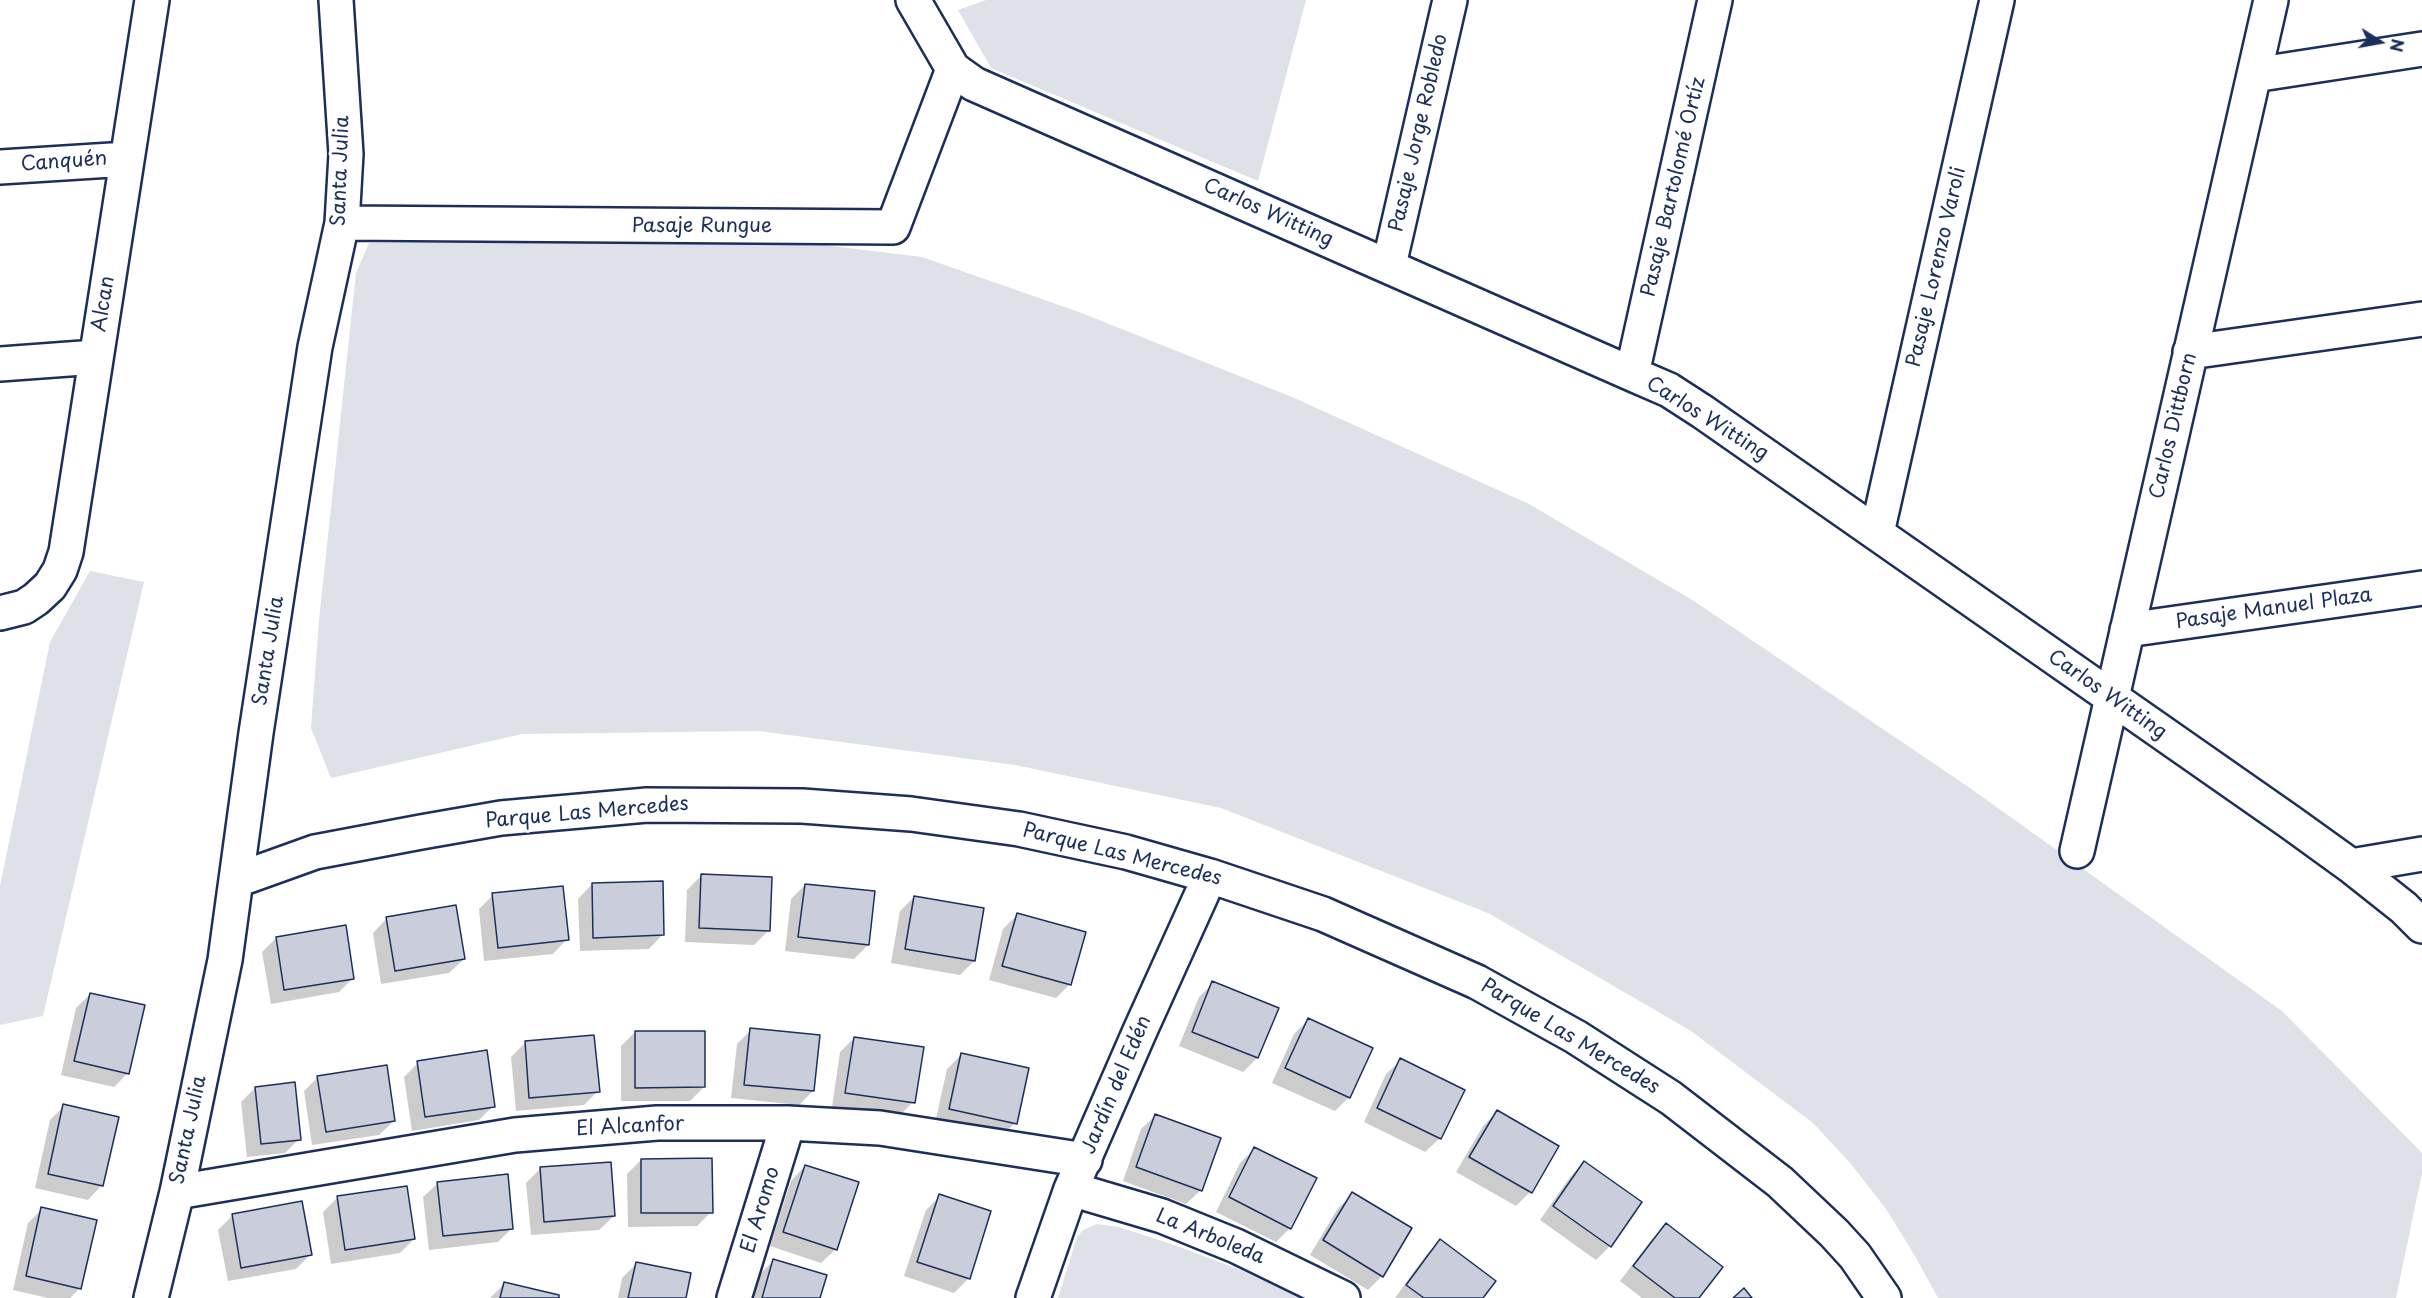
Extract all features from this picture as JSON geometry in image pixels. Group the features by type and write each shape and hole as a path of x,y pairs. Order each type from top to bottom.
{"street":[{"name":"Alcan","path":"0,614 24,607 50,586 60,570 66,552 152,0"},
{"name":"Santa Julia","path":"151,1298 177,1192 225,960 256,733 315,347 342,223 346,154 336,0"},
{"name":"Carlos Witting","path":"913,0 953,69 974,84 1668,390 1877,533 2351,866 2404,908 2422,926"},
{"name":"Pasaje Jorge Robledo","path":"1389,266 1450,0"},
{"name":"Pasaje Bartolomé Ortíz","path":"1632,374 1715,0"},
{"name":"Pasaje Lorenzo Varoli","path":"1877,533 1997,0"},
{"name":"Carlos Dittborn","path":"2077,851 2271,0"},
{"path":"2254,75 2422,49"},
{"name":"Pasaje Rungue","path":"342,223 893,227 953,69"},
{"name":"Canquén","path":"0,166 127,159"},
{"path":"2190,352 2422,320"},
{"path":"0,364 96,357"},
{"name":"Pasaje Manuel Plaza","path":"2127,630 2422,588"},
{"name":"Parque Las Mercedes","path":"237,880 315,852 501,818 647,805 824,807 966,821 1092,844 1210,876 1323,914 1427,958 1527,1009 1624,1066 1711,1127 1797,1197 1855,1256 1884,1298"},
{"path":"2351,866 2422,854"},
{"name":"Jardín del Edén","path":"1033,1298 1071,1189 1210,876"},
{"name":"El Alcanfor","path":"177,1192 515,1135 657,1123 788,1122 880,1128 1085,1160"},
{"name":"El Aromo","path":"734,1298 788,1122"},
{"name":"La Arboleda","path":"1071,1189 1173,1220 1236,1246 1343,1298"}],"shaded area":[{"path":"986,0 1306,0 1258,181 991,68 958,10"},
{"path":"790,241 922,257 1079,312 1292,397 1529,504 1694,601 1970,788 2282,1011 2422,1153 2422,1173 2396,1298 1938,1298 1886,1209 1851,1164 1813,1123 1691,1031 1488,913 1221,808 1015,765 759,731 522,734 331,778 311,728 319,620 356,273 369,243"},
{"path":"90,571 144,582 43,1016 0,1025 0,886 50,642"},
{"path":"1097,1224 1119,1227 1177,1246 1243,1271 1301,1298 1058,1298 1077,1237 1083,1230"}],"building":[{"path":"701,874 772,877 770,931 699,928"},
{"path":"663,881 664,935 593,938 592,883"},
{"path":"805,884 875,891 869,945 798,937"},
{"path":"563,886 569,940 498,948 492,893"},
{"path":"914,896 984,908 975,961 905,949"},
{"path":"456,905 465,959 395,971 386,917"},
{"path":"1017,913 1086,932 1071,985 1002,966"},
{"path":"346,925 354,979 284,990 276,937"},
{"path":"1212,981 1279,1008 1258,1058 1192,1032"},
{"path":"90,993 145,1005 129,1074 74,1061"},
{"path":"1308,1018 1373,1048 1350,1098 1285,1068"},
{"path":"750,1028 820,1035 814,1091 744,1085"},
{"path":"635,1031 705,1031 705,1087 635,1088"},
{"path":"594,1035 600,1092 529,1098 525,1041"},
{"path":"854,1037 924,1047 915,1103 845,1093"},
{"path":"487,1050 495,1107 425,1117 417,1061"},
{"path":"961,1053 1029,1068 1017,1124 949,1109"},
{"path":"1400,1058 1465,1090 1441,1139 1377,1108"},
{"path":"387,1065 395,1121 326,1132 317,1076"},
{"path":"295,1082 301,1140 261,1144 255,1087"},
{"path":"63,1104 119,1117 103,1186 48,1174"},
{"path":"1497,1110 1559,1146 1532,1193 1469,1157"},
{"path":"1155,1114 1221,1138 1202,1191 1136,1167"},
{"path":"1254,1147 1317,1178 1291,1229 1229,1197"},
{"path":"712,1158 713,1213 641,1213 641,1159"},
{"path":"1584,1161 1642,1202 1611,1247 1553,1206"},
{"path":"611,1162 615,1216 544,1222 540,1167"},
{"path":"805,1165 859,1182 837,1250 783,1232"},
{"path":"508,1174 513,1229 443,1236 437,1182"},
{"path":"407,1186 415,1239 345,1250 337,1196"},
{"path":"1352,1192 1412,1228 1383,1277 1323,1240"},
{"path":"939,1194 991,1211 970,1279 917,1262"},
{"path":"302,1201 312,1255 241,1268 232,1214"},
{"path":"41,1207 97,1220 81,1289 26,1276"},
{"path":"1666,1223 1723,1267 1699,1298 1675,1298 1633,1266"},
{"path":"1440,1239 1496,1281 1483,1298 1424,1298 1406,1285"},
{"path":"773,1259 827,1275 820,1298 762,1298"},
{"path":"636,1262 691,1273 686,1298 628,1298"},
{"path":"504,1282 559,1295 559,1298 500,1298"},
{"path":"1744,1288 1752,1298 1733,1298"}]}
